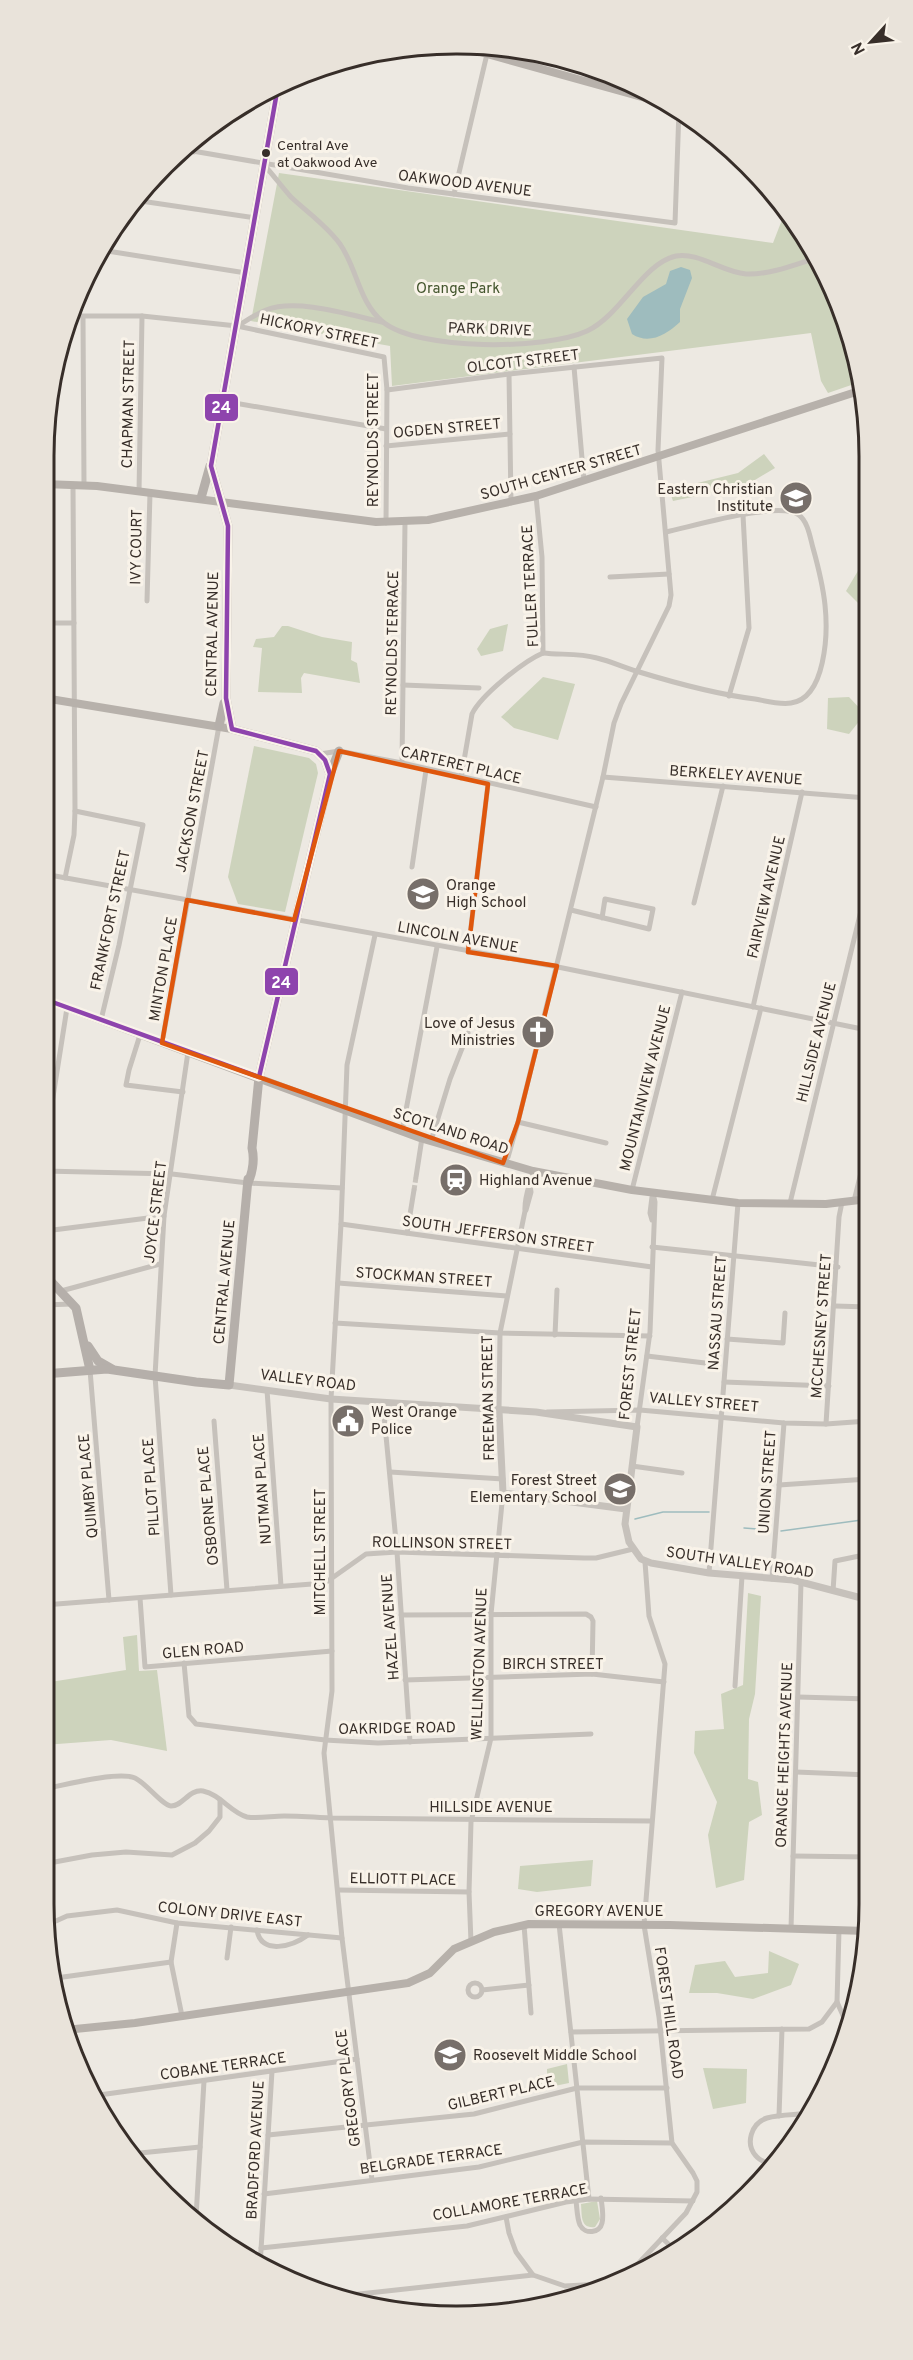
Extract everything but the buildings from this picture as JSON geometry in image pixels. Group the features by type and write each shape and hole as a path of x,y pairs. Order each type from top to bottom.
{"main road":[{"path":"494,56 630,94"},
{"name":"CENTRAL AVENUE","path":"232,729 226,698 228,539 221,501 212,474 213,452 276,97"},
{"name":"SOUTH CENTER STREET","path":"54,484 84,485 201,498 386,523 405,522 511,503 536,496 854,393"},
{"path":"201,498 213,452"},
{"path":"219,726 226,698"},
{"path":"54,700 219,726 306,747 320,754 330,774"},
{"name":"CENTRAL AVENUE","path":"229,1385 248,1183 246,1171 248,1156 252,1148 259,1077 294,920 330,774 339,751"},
{"name":"SCOTLAND ROAD","path":"54,1003 402,1131 533,1171 632,1190 738,1203 859,1200"},
{"path":"54,1284 74,1304 78,1312 90,1370"},
{"path":"86,1343 98,1361 114,1370"},
{"name":"VALLEY ROAD","path":"54,1373 114,1370 229,1385"},
{"name":"GREGORY AVENUE","path":"74,2029 182,2016 408,1983 430,1973 454,1949 494,1932 524,1925 644,1925 858,1931"}],"street":[{"path":"454,194 487,55"},
{"name":"OAKWOOD AVENUE","path":"194,152 454,194 675,223 679,121"},
{"name":"PARK DRIVE","path":"264,164 291,197 320,221 341,245 361,291 383,322"},
{"path":"145,202 256,218"},
{"path":"110,251 246,273"},
{"name":"PARK DRIVE","path":"237,326 267,310 288,306 325,309 383,322 404,333 421,337 481,344 510,345 540,342 588,331 610,316 656,265 678,256 696,258 729,271 746,274 776,270 808,260"},
{"name":"HICKORY STREET","path":"79,316 141,316 237,326 384,357"},
{"path":"83,316 84,485"},
{"name":"CHAPMAN STREET","path":"138,492 141,316"},
{"name":"REYNOLDS STREET","path":"384,357 387,390 386,523"},
{"name":"OLCOTT STREET","path":"387,390 662,358 659,457"},
{"path":"574,367 584,481"},
{"path":"509,374 511,503"},
{"name":"OGDEN STREET","path":"223,401 386,429"},
{"name":"OGDEN STREET","path":"386,446 510,434"},
{"path":"503,1163 508,1157 518,1122 596,807 614,723 669,606 671,595 659,457"},
{"path":"65,878 74,835 75,811 73,485"},
{"path":"666,532 743,514 794,511 804,487"},
{"name":"IVY COURT","path":"147,601 150,493"},
{"name":"FULLER TERRACE","path":"536,496 542,557 543,653 596,658 729,696 788,704 800,701 817,683 825,649 825,606 806,523 794,511"},
{"path":"729,696 749,628 743,514"},
{"name":"REYNOLDS TERRACE","path":"402,763 405,522"},
{"path":"610,577 669,574"},
{"path":"54,623 74,623"},
{"path":"461,778 472,714 476,705 488,693 543,653"},
{"path":"403,685 479,688"},
{"name":"JACKSON STREET","path":"187,900 219,726"},
{"name":"CARTERET PLACE","path":"320,754 339,751 402,763 596,807"},
{"path":"412,867 426,770"},
{"name":"BERKELEY AVENUE","path":"603,777 859,797"},
{"path":"468,952 488,784"},
{"path":"694,903 723,786"},
{"name":"FAIRVIEW AVENUE","path":"753,1007 802,792"},
{"name":"FRANKFORT STREET","path":"75,811 143,825 119,945 101,1020"},
{"name":"LINCOLN AVENUE","path":"54,876 468,952 557,966 859,1028"},
{"path":"570,910 602,918 649,928 653,909 605,899 602,918"},
{"name":"MINTON PLACE","path":"162,1043 187,900"},
{"name":"HILLSIDE AVENUE","path":"790,1203 859,918"},
{"name":"MITCHELL STREET","path":"349,1992 324,1761 332,1691 331,1399 347,1065 375,935"},
{"path":"402,1131 437,946"},
{"name":"MOUNTAINVIEW AVENUE","path":"632,1190 682,992"},
{"path":"54,1110 68,1008"},
{"path":"712,1200 761,1008"},
{"path":"431,1141 450,1079 468,1033"},
{"path":"140,1035 126,1085 183,1092"},
{"name":"JOYCE STREET","path":"155,1376 164,1216 189,1052"},
{"path":"518,1122 606,1143"},
{"path":"416,1177 422,1138"},
{"path":"54,1171 172,1173 248,1183 342,1188"},
{"name":"FREEMAN STREET","path":"503,1493 499,1411 500,1333 525,1211 529,1204 533,1171"},
{"path":"854,1201 859,1181"},
{"path":"407,1233 414,1190"},
{"name":"FOREST STREET","path":"626,1509 650,1336 652,1222 650,1213 653,1193"},
{"name":"MCCHESNEY STREET","path":"826,1424 842,1202"},
{"name":"NASSAU STREET","path":"709,1573 738,1203"},
{"path":"54,1228 164,1216"},
{"name":"SOUTH JEFFERSON STREET","path":"341,1224 652,1267"},
{"path":"652,1247 837,1267"},
{"path":"61,1290 160,1264"},
{"name":"STOCKMAN STREET","path":"338,1283 507,1296"},
{"path":"555,1335 557,1290"},
{"path":"54,1305 74,1304"},
{"path":"835,1306 859,1307"},
{"path":"727,1339 783,1343 785,1313"},
{"path":"335,1323 500,1333 650,1336"},
{"path":"647,1356 705,1363"},
{"name":"QUIMBY PLACE","path":"90,1370 109,1600"},
{"name":"PILLOT PLACE","path":"155,1376 171,1595"},
{"path":"724,1382 829,1386"},
{"name":"VALLEY ROAD","path":"229,1385 331,1399 499,1411"},
{"name":"NUTMAN PLACE","path":"267,1390 281,1586"},
{"name":"HAZEL AVENUE","path":"383,1404 397,1552 410,1742"},
{"name":"VALLEY STREET","path":"499,1411 640,1410 784,1423 859,1422"},
{"name":"VALLEY STREET","path":"537,1412 637,1427"},
{"name":"OSBORNE PLACE","path":"214,1421 227,1590"},
{"name":"UNION STREET","path":"772,1579 784,1423"},
{"path":"632,1466 682,1473"},
{"path":"390,1472 503,1479"},
{"path":"779,1485 859,1480"},
{"path":"503,1493 626,1509"},
{"name":"WELLINGTON AVENUE","path":"471,1942 469,1893 471,1819 490,1738 491,1614 503,1493"},
{"name":"SOUTH VALLEY ROAD","path":"626,1509 625,1534 633,1549 645,1562 709,1573 801,1582 859,1598"},
{"name":"ROLLINSON STREET","path":"54,1604 325,1583 366,1554 397,1552 596,1558 633,1549"},
{"path":"833,1591 835,1561 859,1556"},
{"name":"FOREST HILL ROAD","path":"645,1562 649,1617 665,1658 644,1925 661,2032 672,2143 697,2181 697,2192 693,2201"},
{"path":"735,1686 742,1576"},
{"name":"ORANGE HEIGHTS AVENUE","path":"791,1929 801,1582"},
{"name":"GLEN ROAD","path":"140,1598 145,1667 332,1651"},
{"path":"401,1615 586,1614 591,1617 592,1621 592,1674"},
{"name":"OAKRIDGE ROAD","path":"184,1663 189,1716 196,1724 325,1740 410,1742 591,1734"},
{"name":"BIRCH STREET","path":"405,1680 592,1674 664,1682"},
{"path":"798,1697 859,1699"},
{"path":"796,1772 859,1775"},
{"name":"HILLSIDE AVENUE","path":"54,1787 123,1776 135,1778 168,1805 178,1803 187,1795 204,1791 243,1816 250,1818 283,1816 651,1821"},
{"path":"54,1862 115,1853 140,1852 162,1856 172,1855 195,1843 209,1831 220,1817 220,1800"},
{"path":"793,1856 859,1857"},
{"name":"ELLIOTT PLACE","path":"338,1890 469,1893"},
{"name":"COLONY DRIVE EAST","path":"55,1922 67,1916 117,1910 177,1923 342,1938"},
{"path":"177,1923 171,1962 182,2016"},
{"path":"559,1924 589,2199"},
{"path":"524,1925 531,2013"},
{"path":"227,1958 231,1927"},
{"path":"257,1930 258,1938 264,1945 272,1947 300,1941 308,1935"},
{"path":"839,1930 837,2002 843,2015"},
{"path":"61,1977 171,1962"},
{"path":"482,1990 529,1984"},
{"name":"GREGORY PLACE","path":"349,1992 372,2180"},
{"path":"571,2032 809,2029 816,2026 830,2013 837,2002"},
{"path":"780,2116 782,2029"},
{"name":"COBANE TERRACE","path":"103,2095 357,2059"},
{"name":"BRADFORD AVENUE","path":"261,2255 272,2071"},
{"path":"196,2211 204,2081"},
{"name":"GILBERT PLACE","path":"268,2135 474,2114 577,2088 667,2088"},
{"path":"765,2162 756,2157 751,2148 754,2128 761,2121 780,2116 799,2115"},
{"name":"BELGRADE TERRACE","path":"264,2194 479,2167 583,2142 672,2143"},
{"path":"140,2153 200,2147"},
{"path":"576,2201 579,2223 591,2232 598,2229 602,2223 601,2198"},
{"name":"COLLAMORE TERRACE","path":"261,2248 467,2226 589,2199 693,2201"},
{"path":"640,2261 686,2213 693,2201"},
{"path":"506,2217 516,2252 533,2275"},
{"path":"662,2238 669,2245"},
{"path":"358,2293 533,2275 565,2286 586,2285"}],"highlighted area":[{"path":"339,751 488,784 468,952 557,966 518,1122 503,1163 162,1043 187,900 294,920"}],"green space":[{"name":"Orange Park","path":"279,173 773,243 782,220 805,255 828,302 838,327 852,385 828,393 821,381 811,333 392,386 390,346 251,321"},
{"path":"764,454 775,468 745,486 673,501 669,490 738,473"},
{"path":"859,569 859,604 846,591"},
{"path":"508,624 503,651 481,656 477,649 490,629"},
{"path":"282,626 322,637 352,642 351,660 357,663 360,683 304,673 301,678 302,693 258,692 262,648 253,647 256,639 274,637"},
{"path":"543,677 575,684 558,740 514,728 501,717"},
{"path":"849,697 859,708 859,722 849,734 827,729 828,698"},
{"path":"254,746 309,758 316,764 318,773 285,912 238,904 228,877"},
{"path":"748,1593 761,1596 755,1694 749,1719 748,1779 758,1782 762,1815 749,1822 744,1880 716,1888 708,1835 717,1802 694,1753 695,1731 724,1729 721,1694 743,1685"},
{"path":"137,1635 139,1671 157,1670 167,1751 111,1740 54,1744 54,1681 126,1670 123,1637"},
{"path":"593,1860 591,1886 537,1892 518,1889 520,1866"},
{"path":"769,1951 799,1964 791,1985 753,1999 717,1993 689,1993 695,1965 725,1961 735,1977 768,1973"},
{"path":"567,2064 569,2083 540,2089 538,2075 547,2075 547,2069"},
{"path":"703,2068 747,2069 746,2103 713,2109"},
{"path":"597,2201 600,2219 595,2227 587,2226 584,2224 581,2204"}],"water":[{"path":"681,267 690,270 692,278 680,309 680,322 657,337 645,339 632,334 627,319 643,297 666,284 670,271"}],"waterway":[{"path":"635,1519 663,1512 709,1512"},
{"path":"781,1531 859,1520"},
{"path":"744,1528 770,1530"}],"tunnel":[{"path":"414,1190 416,1177"}],"transit line":[{"name":"24","path":"54,1003 259,1077 330,774 325,760 316,751 232,729 226,698 228,526 211,466 276,97"}],"place":[{"name":"Central Ave at Oakwood Ave","path":"266,153"},
{"name":"Eastern Christian Institute","path":"796,498"},
{"name":"Orange High School","path":"423,894"},
{"name":"Love of Jesus Ministries","path":"538,1032"},
{"name":"Highland Avenue","path":"456,1180"},
{"name":"West Orange Police","path":"348,1421"},
{"name":"Forest Street Elementary School","path":"620,1489"},
{"name":"Roosevelt Middle School","path":"450,2055"}]}
